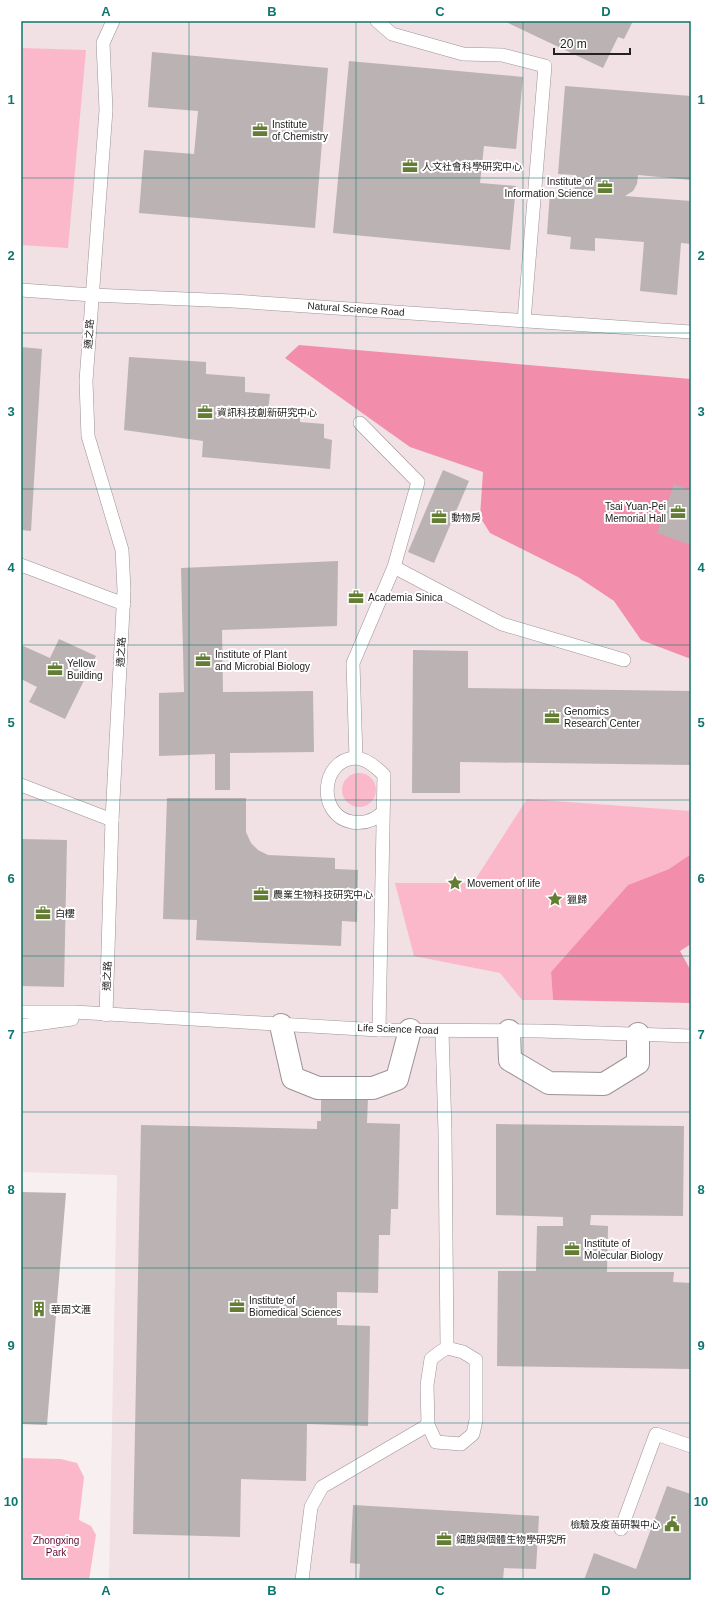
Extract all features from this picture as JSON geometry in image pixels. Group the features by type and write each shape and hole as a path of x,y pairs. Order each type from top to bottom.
{"street":[{"path":"281,1025 293,1078 318,1088 373,1088 397,1079 410,1030"},
{"path":"509,1031 510,1060 549,1082 556,1083 604,1084 638,1063 638,1034"}],"lane":[{"name":"適之路","path":"106,1015 112,820 124,604 122,550 88,436 86,381 106,110 103,43 113,21"},
{"path":"377,21 392,34 463,54 502,55 545,66 524,321"},
{"name":"Natural Science Road","path":"21,290 92,295 233,300 691,332"},
{"path":"356,758 353,663 394,567 418,482 360,423"},
{"path":"21,566 124,604"},
{"path":"394,567 502,624 624,660"},
{"path":"379,1030 384,775 376,767 356,758 346,761 337,767 330,775 327,786 327,796 331,807 338,815 348,821 358,823 378,817 383,812"},
{"path":"21,785 112,820"},
{"name":"Life Science Road","path":"21,1012 74,1012 379,1030 509,1031 691,1036"},
{"name":"Life Science Road","path":"21,1026 106,1015"},
{"path":"442,1031 445,1132 446,1348"},
{"path":"446,1348 463,1352 476,1360 476,1420 473,1434 460,1444 436,1442 428,1425 427,1385 431,1359 446,1348"},
{"path":"302,1580 311,1507 322,1487 428,1425"},
{"path":"621,1529 656,1434 691,1446"}],"shaded area":[{"name":"Academia Sinica","path":"21,21 691,21 691,1580 109,1580 117,1175 21,1172"},
{"path":"299,345 691,379 691,659 641,640 614,601 578,577 490,533 480,517 483,472 410,447 285,358"},
{"path":"691,854 691,944 680,951 691,971 691,1003 553,1000 551,972 628,885 669,869"}],"green space":[{"path":"21,48 86,50 68,248 21,245"},
{"path":"356,773 362,773 366,774 373,780 376,790 375,797 369,804 362,807 356,807 352,806 345,800 342,793 342,787 343,783 349,776"},
{"path":"527,799 691,811 691,854 669,869 628,885 551,972 553,1000 522,1000 500,973 414,956 395,883 473,883"},
{"name":"Zhongxing Park","path":"21,1458 61,1459 77,1463 84,1477 79,1520 91,1526 96,1535 89,1580 21,1580"}],"building":[{"path":"504,21 633,21 624,39 618,37 603,68"},
{"name":"Institute of Chemistry","path":"152,52 328,68 315,228 139,213 144,150 194,154 198,111 148,107"},
{"name":"人文社會科學研究中心","path":"349,61 523,77 516,149 484,146 480,183 516,186 510,250 333,233"},
{"name":"Institute of Information Science","path":"565,86 691,96 691,180 638,175 637,184 633,191 625,196 691,201 691,244 681,243 677,295 640,291 644,242 595,238 595,251 570,249 571,237 547,234 550,192 574,194 576,175 558,174"},
{"path":"21,347 42,349 31,531 21,530"},
{"name":"資訊科技創新研究中心","path":"129,357 206,362 206,374 245,377 245,392 270,394 268,410 300,414 300,422 324,424 324,438 332,440 330,469 202,457 203,441 124,430"},
{"name":"動物房","path":"443,470 469,481 434,563 408,552"},
{"name":"Tsai Yuan-Pei Memorial Hall","path":"674,484 691,491 691,545 657,533"},
{"name":"Institute of Plant and Microbial Biology","path":"338,561 337,626 222,630 223,692 313,691 314,752 230,753 230,790 215,790 215,754 159,756 159,693 184,692 181,568"},
{"name":"Yellow Building","path":"59,639 96,656 65,719 29,702 37,687 21,679 21,645 50,658"},
{"name":"Genomics Research Center","path":"413,650 468,651 468,688 691,691 691,765 460,762 460,793 412,793"},
{"name":"農業生物科技研究中心","path":"167,798 246,798 246,832 251,843 258,850 268,855 335,858 335,869 358,870 357,922 342,921 341,946 196,940 197,920 163,919"},
{"name":"白樓","path":"21,839 67,840 64,987 21,986"},
{"name":"Institute of Biomedical Sciences","path":"321,1097 368,1098 367,1123 400,1124 398,1209 391,1209 390,1235 379,1235 378,1293 337,1292 337,1325 370,1326 368,1426 307,1424 306,1481 241,1479 240,1537 133,1534 141,1125 317,1129 317,1121 321,1121"},
{"name":"Institute of Molecular Biology","path":"496,1124 684,1126 683,1216 591,1215 590,1225 608,1226 607,1272 674,1272 673,1282 691,1283 691,1369 497,1366 498,1271 536,1271 537,1226 563,1226 563,1217 496,1215"},
{"name":"華固文滙","path":"21,1192 66,1193 47,1425 21,1424"},
{"name":"檢驗及疫苗研製中心","path":"667,1486 691,1494 691,1580 584,1580 594,1553 636,1569"},
{"name":"細胞與個體生物學研究所","path":"353,1505 539,1516 536,1569 504,1568 503,1580 359,1580 360,1564 350,1563"}],"place":[{"name":"Institute of Chemistry","path":"260,130"},
{"name":"人文社會科學研究中心","path":"410,166"},
{"name":"Institute of Information Science","path":"605,187"},
{"name":"資訊科技創新研究中心","path":"205,412"},
{"name":"Tsai Yuan-Pei Memorial Hall","path":"678,512"},
{"name":"動物房","path":"439,517"},
{"name":"Academia Sinica","path":"356,597"},
{"name":"Institute of Plant and Microbial Biology","path":"203,660"},
{"name":"Yellow Building","path":"55,669"},
{"name":"Genomics Research Center","path":"552,717"},
{"name":"Movement of life","path":"455,883"},
{"name":"農業生物科技研究中心","path":"261,894"},
{"name":"獵歸","path":"555,899"},
{"name":"白樓","path":"43,913"},
{"name":"Institute of Molecular Biology","path":"572,1249"},
{"name":"Institute of Biomedical Sciences","path":"237,1306"},
{"name":"華固文滙","path":"39,1309"},
{"name":"檢驗及疫苗研製中心","path":"672,1524"},
{"name":"細胞與個體生物學研究所","path":"444,1539"}]}
